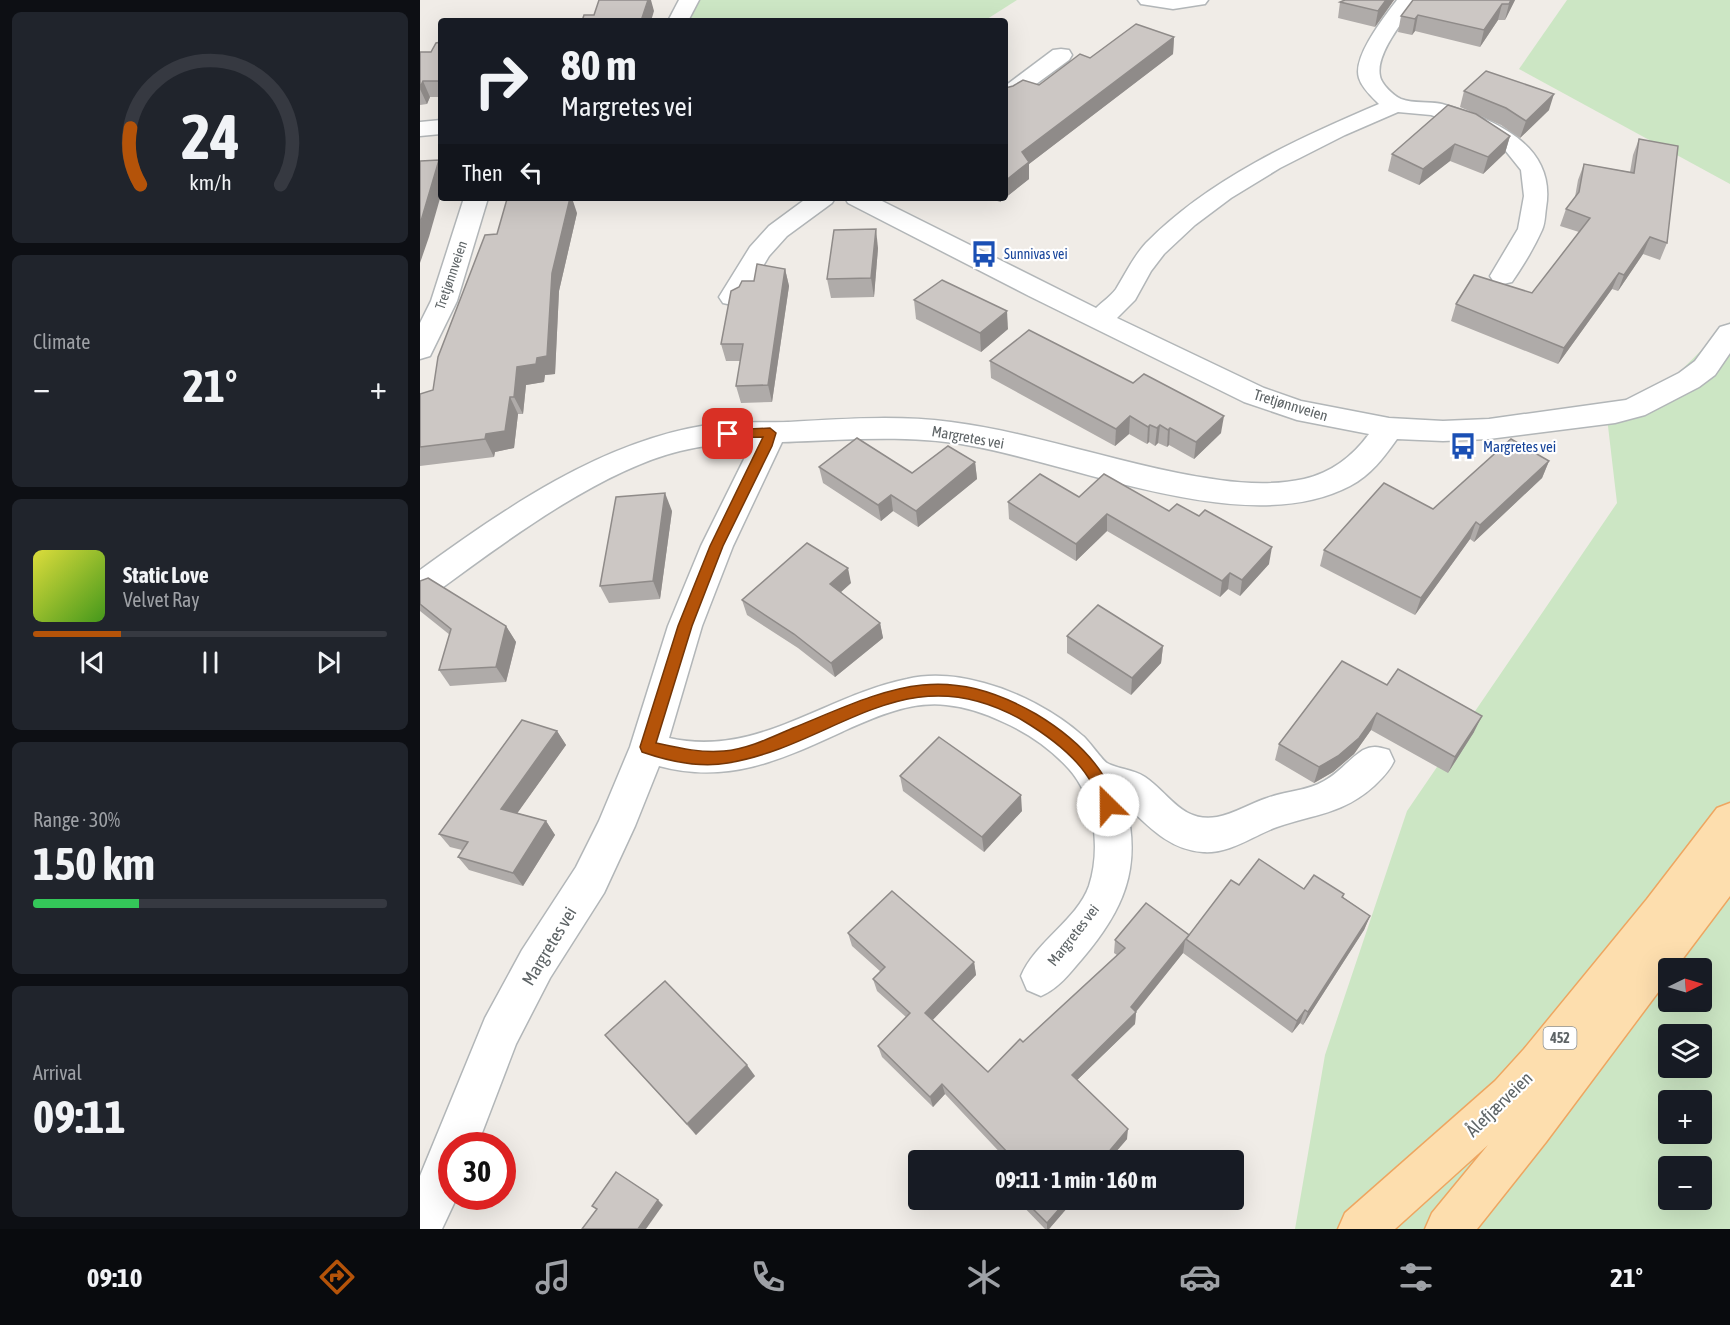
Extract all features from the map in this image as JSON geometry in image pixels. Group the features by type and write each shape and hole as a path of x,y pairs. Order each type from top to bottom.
{"main road":[{"name":"Ålefjærveien","path":"1361,1229 1525,1080 1661,912 1730,820"},
{"name":"Ålefjærveien","path":"1448,1229 1531,1127 1730,865"}],"street":[{"path":"679,18 688,0"},
{"path":"1148,0 1173,3 1198,0"},
{"path":"1395,105 1372,83 1369,74 1371,63 1391,21 1408,0"},
{"path":"1008,94 1061,55"},
{"path":"1100,319 1126,294 1139,268 1155,249 1186,220 1222,193 1272,163 1337,130 1395,105 1434,109 1480,124 1513,145 1533,169 1536,196 1530,229 1503,276"},
{"path":"420,129 438,127"},
{"name":"Tretjønnveien","path":"420,350 444,301 475,201"},
{"path":"732,297 759,252 778,231 819,201"},
{"name":"Tretjønnveien","path":"867,201 1254,395 1297,410 1389,428 1443,431 1499,429 1615,413 1635,408 1679,386 1705,368 1730,333"},
{"name":"Margretes vei","path":"420,587 481,543 548,502 634,456 707,435 868,428 950,432 989,439 1180,486 1222,493 1261,495 1309,489 1336,480 1362,465 1381,444 1389,428"},
{"name":"Margretes vei","path":"461,1132 500,1033 536,964 590,880 616,826 648,747 685,626 717,546 766,446 770,433"},
{"name":"Margretes vei","path":"648,747 697,758 727,757 763,747 880,699 926,690 952,690 986,697 1043,725 1071,747 1098,779 1111,817 1113,840 1106,890 1091,916 1041,976"},
{"path":"1098,779 1110,778 1130,785 1159,814 1176,827 1193,835 1212,835 1235,830 1279,810 1303,807 1335,794 1376,761"},
{"path":"420,1227 438,1187"}],"green space":[{"path":"699,0 1017,0 989,18 690,18"},
{"path":"1567,0 1730,0 1730,184 1519,69"},
{"path":"1730,322 1730,1229 1295,1229 1325,1055 1407,811 1617,503 1606,409 1653,398"}],"building":[{"path":"599,0 648,0 642,18 583,18 584,15 594,15"},
{"path":"1386,0 1378,11 1340,2"},
{"path":"1413,0 1511,0 1509,4 1502,4 1484,30 1418,15 1415,19 1401,16"},
{"path":"1136,24 1174,37 1022,152 1029,162 1008,179 1008,87 1023,80 1039,85 1080,54 1090,58"},
{"path":"438,43 438,81 423,81 420,88 420,52 431,52"},
{"path":"1486,71 1554,94 1526,121 1506,108 1464,91"},
{"path":"1448,105 1476,114 1510,136 1488,157 1455,144 1423,169 1392,154"},
{"path":"1639,139 1678,146 1667,243 1650,237 1624,275 1619,273 1564,348 1456,304 1474,275 1532,293 1590,218 1566,209 1579,192 1584,164 1634,173"},
{"path":"438,160 420,225 420,161"},
{"path":"506,201 569,201 552,273 547,356 537,358 536,364 517,367 514,397 510,397 505,431 486,434 485,439 420,447 420,394 433,390 438,357 485,235 497,234"},
{"path":"876,229 871,278 827,279 834,230"},
{"path":"757,264 785,269 768,385 736,386 743,344 721,344 731,291 739,287 742,281 754,281"},
{"path":"942,280 1007,311 980,333 914,300"},
{"path":"1029,330 1133,383 1144,374 1224,416 1196,442 1170,428 1168,430 1160,425 1157,428 1150,425 1148,427 1130,416 1116,429 990,361"},
{"path":"857,438 912,473 948,446 975,462 916,511 891,495 878,505 819,467"},
{"path":"1511,439 1549,461 1480,525 1476,522 1421,598 1324,550 1384,483 1433,509"},
{"path":"1040,474 1079,497 1104,474 1169,511 1177,504 1199,516 1205,510 1272,547 1242,580 1230,573 1222,581 1107,514 1076,544 1008,502"},
{"path":"665,493 653,581 600,586 616,497"},
{"path":"807,543 848,568 830,584 880,623 831,663 794,634 742,600"},
{"path":"428,578 506,626 496,667 439,670 451,629 420,604 420,581"},
{"path":"1098,605 1163,646 1132,678 1067,636"},
{"path":"1342,661 1387,685 1398,669 1482,716 1455,757 1377,713 1359,738 1338,756 1319,767 1279,744"},
{"path":"522,720 557,731 501,809 546,821 513,873 458,857 468,842 439,834"},
{"path":"939,737 1021,795 982,837 900,776"},
{"path":"1259,859 1304,889 1314,875 1344,894 1342,897 1370,916 1308,1012 1305,1010 1297,1021 1186,939 1231,880 1239,885"},
{"path":"892,891 974,962 925,1013 988,1072 1020,1039 1023,1042 1125,948 1115,940 1146,903 1189,935 1131,1007 1136,1012 1072,1075 1128,1129 1110,1150 1005,1150 942,1084 930,1097 878,1046 910,1013 873,979 885,967 848,933"},
{"path":"665,981 747,1065 687,1124 605,1035"},
{"path":"616,1172 658,1200 638,1229 582,1229 597,1209 592,1206"},
{"path":"1034,1210 1058,1210 1047,1223"}],"place":[{"name":"Sunnivas vei","path":"984,254"},
{"name":"Margretes vei","path":"1463,446"}],"route":[{"path":"728,434 770,433 766,446 717,546 685,626 648,747 697,758 727,757 763,747 880,699 926,690 967,691 1014,709 1043,725 1071,747 1098,779 1108,805"}]}
